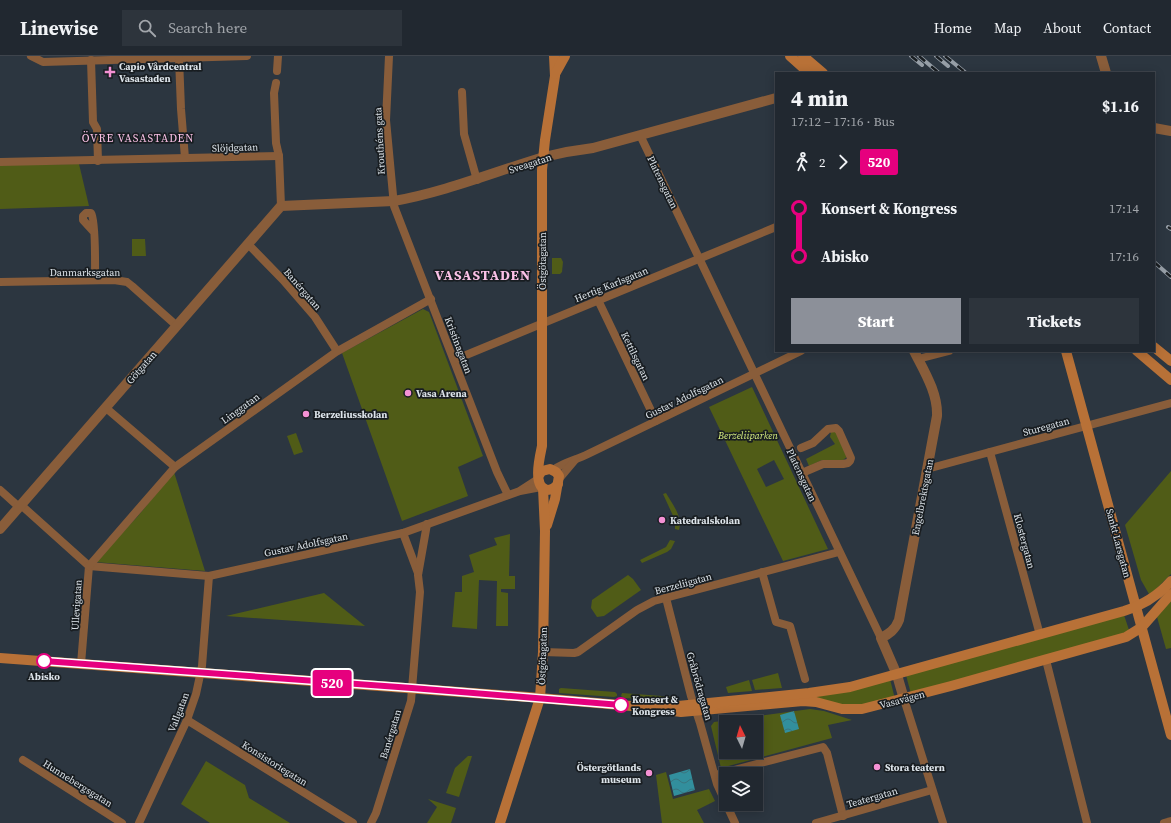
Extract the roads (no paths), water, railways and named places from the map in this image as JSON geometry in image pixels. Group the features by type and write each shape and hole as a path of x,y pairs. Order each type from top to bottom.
{"main road":[{"name":"Östgötagatan","path":"500,823 540,698 543,652 545,531 540,482 540,459 542,446 542,198 544,157 554,76 554,56"},
{"name":"Östgötagatan","path":"554,76 566,56"},
{"path":"790,56 808,72"},
{"path":"803,56 822,72"},
{"path":"1155,348 1171,361"},
{"name":"Sankt Larsgatan","path":"1066,352 1171,735"},
{"path":"1139,352 1171,380"},
{"name":"Östgötagatan","path":"542,446 553,470"},
{"path":"544,470 553,470 558,474 558,482 551,490 540,482 544,470"},
{"name":"Östgötagatan","path":"545,531 555,499 558,482"},
{"name":"Vasavägen","path":"695,708 830,691 850,687 1136,607 1160,593 1171,581"},
{"name":"Vasavägen","path":"0,658 412,688 654,708 695,708 803,701 816,702 842,709 854,710 904,699 1126,637 1142,627 1171,594"}],"street":[{"path":"31,56 43,62 247,56"},
{"path":"277,71 278,56"},
{"name":"Krouthéns gata","path":"388,56 386,120 394,201"},
{"path":"1101,56 1106,72"},
{"path":"179,58 185,158"},
{"path":"91,60 93,122 97,129 98,161"},
{"path":"276,83 274,97 276,143 279,156 281,206"},
{"path":"462,92 464,134 477,180"},
{"name":"Sveagatan","path":"281,206 394,201 413,197 477,180 544,157 593,148 775,98"},
{"path":"1155,128 1171,131"},
{"path":"1155,134 1160,136 1171,134"},
{"name":"Platensgatan","path":"640,135 755,373 897,674 943,823"},
{"name":"Slöjdgatan","path":"0,162 279,156"},
{"name":"Kristinagatan","path":"394,201 395,208 432,299 497,472 508,495"},
{"name":"Götgatan","path":"0,529 281,206"},
{"name":"Hertig Karlsgatan","path":"454,360 775,227"},
{"path":"94,232 95,280"},
{"name":"Banérgatan","path":"248,244 284,280 315,317 337,351"},
{"name":"Danmarksgatan","path":"0,282 95,280 127,282 177,326"},
{"name":"Linggatan","path":"89,566 175,468 337,351 432,299"},
{"name":"Kettilsgatan","path":"598,300 656,421"},
{"name":"Gustav Adolfsgatan","path":"553,470 799,352"},
{"path":"916,355 941,352"},
{"name":"Engelbrektsgatan","path":"880,638 891,633 899,620 937,416 937,405 934,395 916,355"},
{"name":"Sturegatan","path":"927,469 1170,403"},
{"path":"106,408 175,468"},
{"path":"801,448 813,443 828,429 833,427 839,431 851,458 846,464 823,464 802,473"},
{"name":"Klostergatan","path":"990,452 1040,635"},
{"name":"Gustav Adolfsgatan","path":"558,482 575,460"},
{"name":"Gustav Adolfsgatan","path":"89,566 209,576 403,533 540,482"},
{"name":"Ullevigatan","path":"0,490 89,566 81,664"},
{"name":"Banérgatan","path":"418,575 427,524"},
{"name":"Banérgatan","path":"371,823 376,813 408,709 412,688 420,592 418,575 403,533"},
{"name":"Berzeliigatan","path":"543,652 578,652 645,605 666,598 839,552"},
{"path":"762,572 776,622 790,626 805,679"},
{"name":"Vallgatan","path":"139,823 187,720 196,694 201,673 209,576"},
{"name":"Gråbrödragatan","path":"666,598 695,708 715,776 720,791 735,823"},
{"path":"1046,660 1087,823"},
{"name":"Konsistoriegatan","path":"187,720 353,823"},
{"path":"715,776 819,747 824,749 827,753 843,816"},
{"name":"Hunnebergsgatan","path":"23,760 122,823"},
{"name":"Teatergatan","path":"816,823 932,790"},
{"path":"1164,823 1171,821"}],"water":[{"path":"794,711 799,729 785,733 780,715"},
{"path":"690,769 695,790 674,796 669,775"}],"railway":[{"path":"911,56 922,65"},
{"path":"919,56 938,72"},
{"path":"936,56 948,66"},
{"path":"945,56 965,72"},
{"path":"1155,263 1171,277"}],"place":[{"name":"Capio Vårdcentral Vasastaden","path":"110,72"},
{"name":"Vasa Arena","path":"408,393"},
{"name":"Berzeliusskolan","path":"306,414"},
{"name":"Katedralskolan","path":"662,520"},
{"name":"Abisko","path":"44,661"},
{"name":"Konsert & Kongress","path":"621,705"},
{"name":"Stora teatern","path":"877,767"},
{"name":"Östergötlands museum","path":"649,773"}],"district":[{"name":"ÖVRE VASASTADEN","path":"138,138"},
{"name":"VASASTADEN","path":"483,275"}],"park label":[{"name":"Berzeliiparken","path":"748,435"}]}
